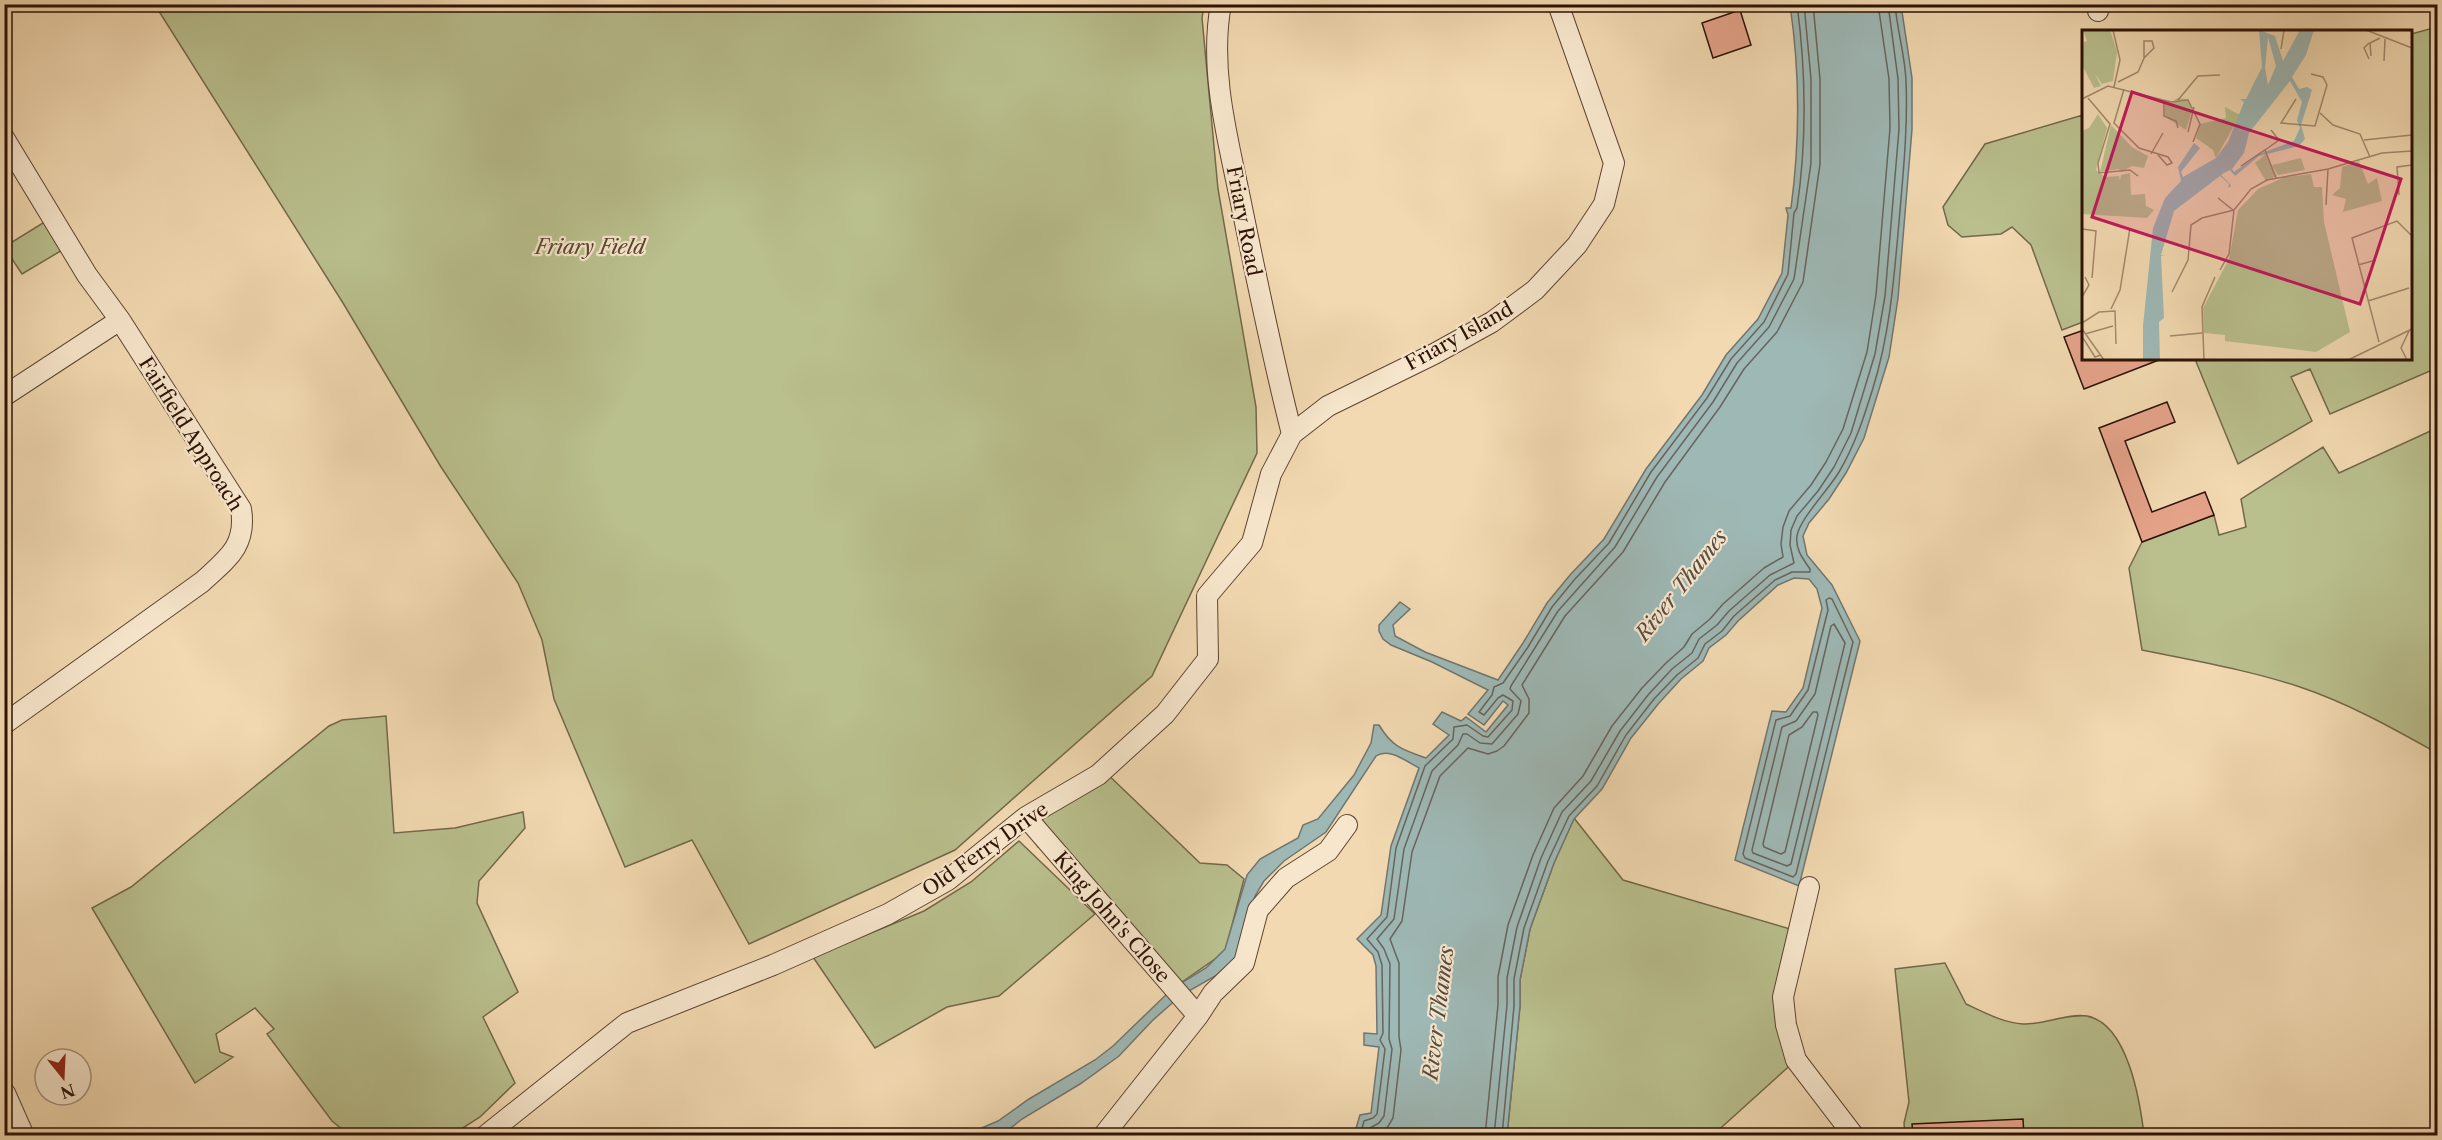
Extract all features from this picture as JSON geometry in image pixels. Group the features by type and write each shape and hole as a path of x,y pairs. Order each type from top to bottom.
{"street":[{"name":"Friary Road","path":"1221,4 1217,65 1231,152 1268,338 1292,434"},
{"name":"Friary Island","path":"1292,434 1328,406 1434,354 1492,322 1526,297 1578,245 1604,204 1614,163 1558,4"},
{"name":"Fairfield Approach","path":"4,138 87,275 120,320 241,509 242,532 231,556 202,582 4,724"},
{"path":"4,396 120,320"},
{"name":"Old Ferry Drive","path":"484,1136 627,1023 774,965 888,914 948,880 1026,817 1098,775 1165,714 1208,659 1207,596 1252,543 1271,474 1292,434"},
{"name":"King John's Close","path":"1026,817 1198,1016"},
{"path":"1103,1136 1214,993 1244,963 1258,910 1286,878 1328,851 1347,825"},
{"path":"1809,887 1783,997 1786,1025 1796,1060 1854,1136"},
{"path":"5,1093 24,1136"}],"green space":[{"name":"Friary Field","path":"155,5 1204,5 1202,18 1218,189 1256,407 1257,453 1152,676 955,850 749,944 692,840 625,867 554,699 542,640 518,583 441,467 343,303"},
{"path":"2437,27 2437,368 2330,414 2310,369 2291,377 2312,421 2238,464 2195,360 2412,360 2412,34"},
{"path":"2082,115 2082,322 2062,330 2031,245 2012,227 2001,234 1962,237 1948,225 1943,207 1985,144"},
{"path":"51,218 69,246 22,274 4,247"},
{"path":"2437,428 2437,753 2318,693 2242,671 2142,650 2129,568 2142,542 2214,515 2219,535 2246,527 2241,499 2323,447 2339,473"},
{"path":"386,716 394,833 455,828 523,812 525,828 479,881 477,903 518,992 483,1017 515,1083 480,1117 452,1135 349,1135 332,1121 267,1034 274,1029 255,1008 216,1034 220,1052 233,1057 195,1083 92,908 131,887 329,726 342,720"},
{"path":"1100,767 1200,863 1227,865 1244,879 1225,952 1179,984 1043,846 1038,847 1028,830"},
{"path":"1574,818 1623,880 1797,931 1783,997 1796,1060 1713,1135 1507,1136 1520,1006 1520,980 1530,929 1554,863"},
{"path":"1019,841 1095,914 999,996 947,1007 875,1048 813,957 924,911 971,882"},
{"path":"1945,963 1966,1004 1994,1017 2023,1024 2079,1016 2087,1016 2101,1022 2113,1033 2129,1066 2139,1103 2144,1135 1905,1135 1904,1123 1909,1102 1895,969"}],"water":[{"name":"River Thames","path":"1790,5 1901,5 1912,78 1912,129 1898,298 1889,357 1864,438 1846,473 1829,499 1809,523 1803,536 1807,555 1832,585 1860,641 1799,886 1735,860 1772,711 1786,712 1803,688 1822,608 1817,589 1809,579 1794,578 1778,585 1726,635 1709,648 1703,661 1681,679 1631,738 1602,789 1574,819 1554,863 1530,929 1520,980 1520,1006 1507,1135 1354,1135 1360,1115 1371,1113 1379,1047 1364,1045 1364,1033 1377,1034 1376,966 1373,955 1357,939 1381,915 1391,846 1419,768 1398,756 1387,753 1376,756 1326,832 1284,861 1264,881 1255,896 1238,956 1224,971 1180,996 1152,1021 1119,1056 1080,1084 1022,1119 1002,1135 963,1136 998,1121 1029,1099 1095,1060 1113,1046 1173,988 1206,968 1225,949 1247,875 1260,859 1298,838 1303,825 1318,819 1354,775 1371,743 1374,725 1379,725 1399,747 1426,758 1449,735 1433,724 1442,712 1461,721 1466,717 1486,732 1508,705 1503,701 1484,725 1468,714 1488,690 1432,662 1391,645 1383,639 1379,625 1400,602 1410,609 1393,625 1395,636 1425,652 1498,680 1547,603 1604,539 1646,469 1702,395 1726,355 1758,319 1782,273 1788,215 1786,208 1791,208 1794,183 1797,81"}],"building":[{"path":"1740,10 1751,45 1713,58 1702,23"},
{"path":"2082,331 2082,360 2159,360 2084,389 2064,337"},
{"path":"2167,402 2175,422 2125,441 2152,512 2205,492 2214,515 2142,542 2099,428"},
{"path":"2023,1119 2024,1136 1913,1136 1912,1124"}]}
